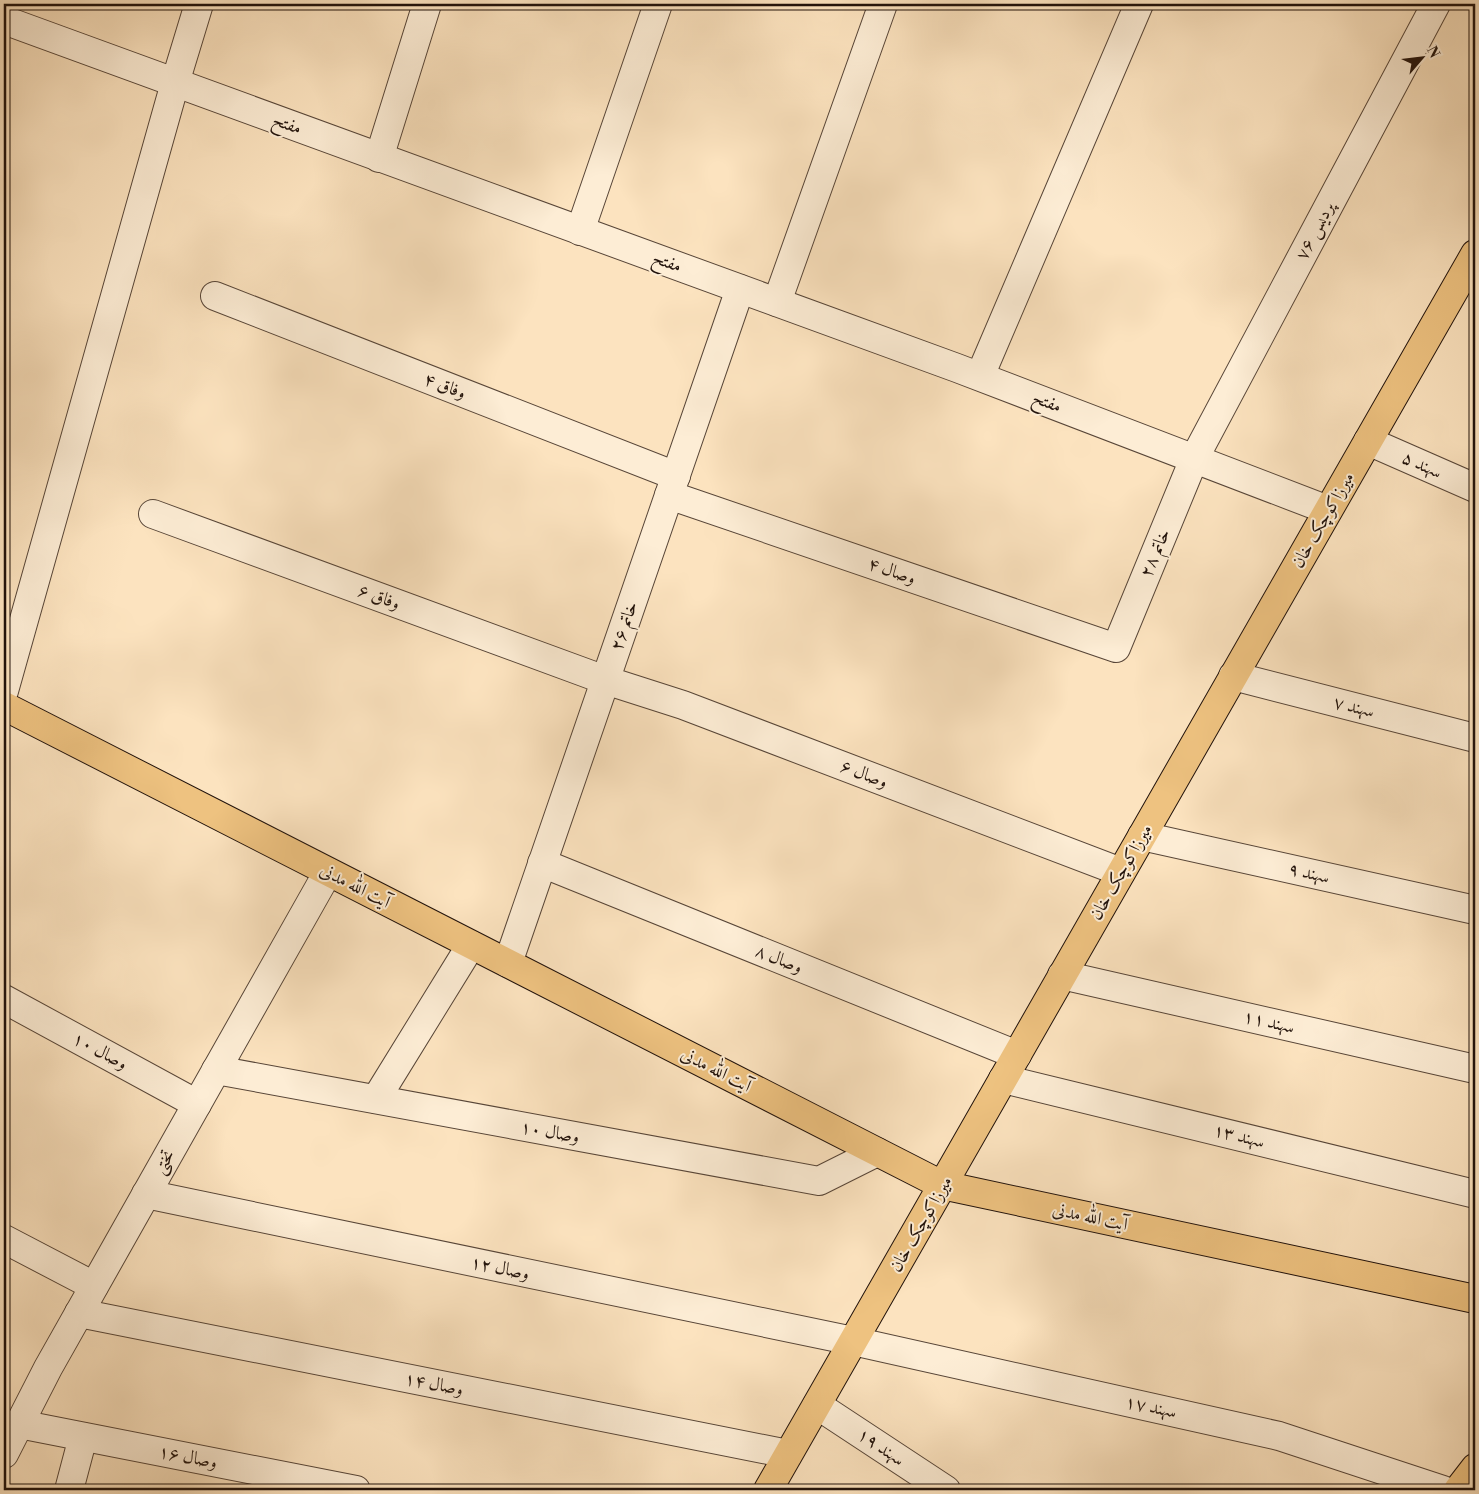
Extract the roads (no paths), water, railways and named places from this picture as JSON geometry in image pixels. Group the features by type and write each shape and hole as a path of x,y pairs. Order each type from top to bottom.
{"main road":[{"name":"میرزاکوچک خان","path":"768,1490 1475,254"},
{"name":"آیت الله مدنی","path":"4,706 942,1185 1475,1299"},
{"path":"1458,1490 1475,1468"}],"street":[{"path":"4,691 198,4"},
{"path":"379,158 427,4"},
{"path":"580,231 658,4"},
{"path":"777,302 883,4"},
{"path":"980,376 1139,4"},
{"name":"پردیس ۷۶","path":"1194,458 1436,4"},
{"name":"مفتح","path":"4,20 980,376 1328,510"},
{"name":"خاتم ۲۶","path":"508,964 740,289"},
{"name":"وفاق ۴","path":"215,296 673,486"},
{"name":"سهند ۵","path":"1368,441 1475,488"},
{"name":"خاتم ۲۸","path":"1116,648 1194,458"},
{"name":"وصال ۴","path":"673,486 1116,648"},
{"name":"وفاق ۶","path":"153,514 605,680"},
{"name":"سهند ۷","path":"1234,676 1475,738"},
{"name":"وصال ۶","path":"605,680 683,705 1121,872"},
{"name":"سهند ۹","path":"1142,836 1475,910"},
{"name":"وصال ۸","path":"542,863 1017,1055"},
{"name":"تختی","path":"4,1454 94,1286 328,872"},
{"path":"376,1100 471,945"},
{"name":"سهند ۱۱","path":"1062,975 1475,1068"},
{"name":"وصال ۱۰","path":"4,999 197,1104"},
{"name":"وصال ۱۰","path":"216,1070 819,1181 877,1152"},
{"name":"سهند ۱۳","path":"1003,1079 1475,1194"},
{"name":"وصال ۱۲","path":"146,1194 853,1342"},
{"path":"4,1239 94,1286"},
{"name":"وصال ۱۴","path":"79,1313 788,1454"},
{"name":"سهند ۱۷","path":"853,1342 1279,1436 1443,1490"},
{"name":"سهند ۱۹","path":"817,1405 946,1490"},
{"name":"وصال ۱۶","path":"19,1424 356,1490"},
{"path":"69,1490 84,1437"}]}
